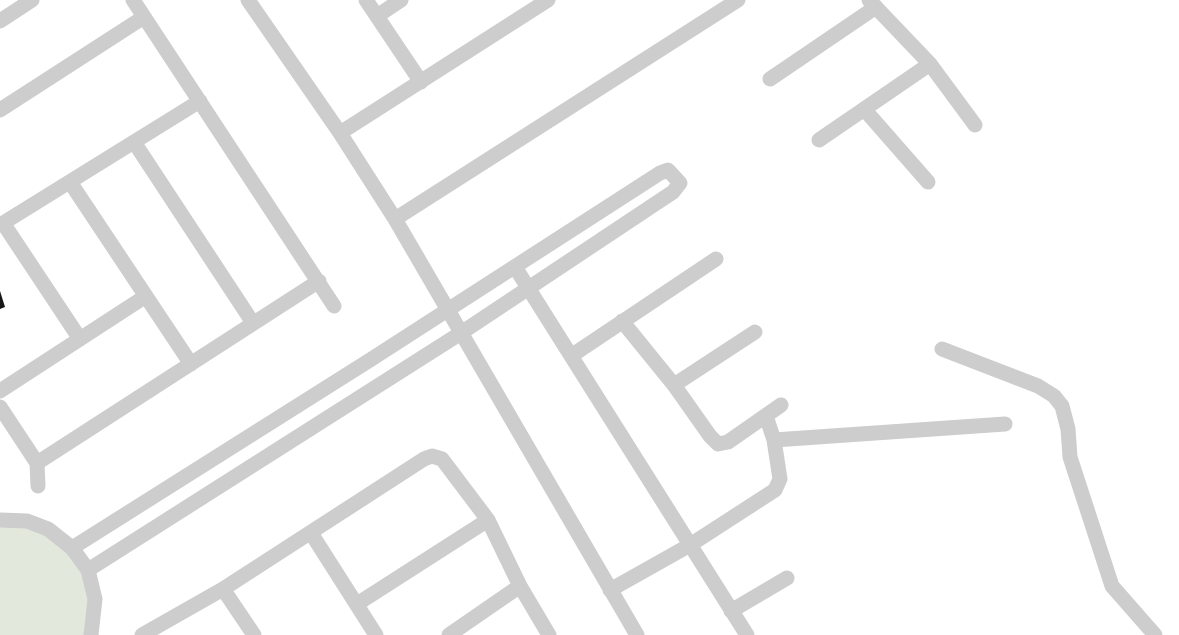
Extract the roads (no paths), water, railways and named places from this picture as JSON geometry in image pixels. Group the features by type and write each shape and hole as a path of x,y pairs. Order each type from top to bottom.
{"street":[{"path":"0,21 32,0"},
{"path":"133,0 334,306"},
{"path":"248,0 340,134 395,219 637,635"},
{"path":"366,0 421,82"},
{"path":"376,16 401,0"},
{"path":"340,134 548,0"},
{"path":"395,219 738,0"},
{"path":"770,79 873,4 930,64 975,125"},
{"path":"0,110 144,17"},
{"path":"819,140 930,64"},
{"path":"80,339 2,224 200,101"},
{"path":"864,109 928,182"},
{"path":"134,142 253,323"},
{"path":"72,548 448,310 660,173 668,170 680,183 673,192 460,333 88,570"},
{"path":"70,182 191,364"},
{"path":"571,356 716,259"},
{"path":"515,267 747,635"},
{"path":"37,463 319,281"},
{"path":"0,391 146,296"},
{"path":"622,321 674,385 710,436 718,444 728,442 781,405"},
{"path":"674,385 755,332"},
{"path":"942,349 1038,386 1054,396 1062,406 1068,429 1070,457 1112,586 1155,635"},
{"path":"0,407 37,463 38,486"},
{"path":"610,590 690,545 775,490 780,479 774,440 766,416"},
{"path":"774,440 1005,424"},
{"path":"142,635 223,589 311,534 424,459 432,456 442,459 488,520 545,633"},
{"path":"0,520 27,521 48,529 72,548 88,570 95,599 91,635"},
{"path":"357,604 488,520"},
{"path":"311,534 376,635"},
{"path":"731,611 787,578"},
{"path":"449,635 520,586"},
{"path":"223,589 254,635"}]}
